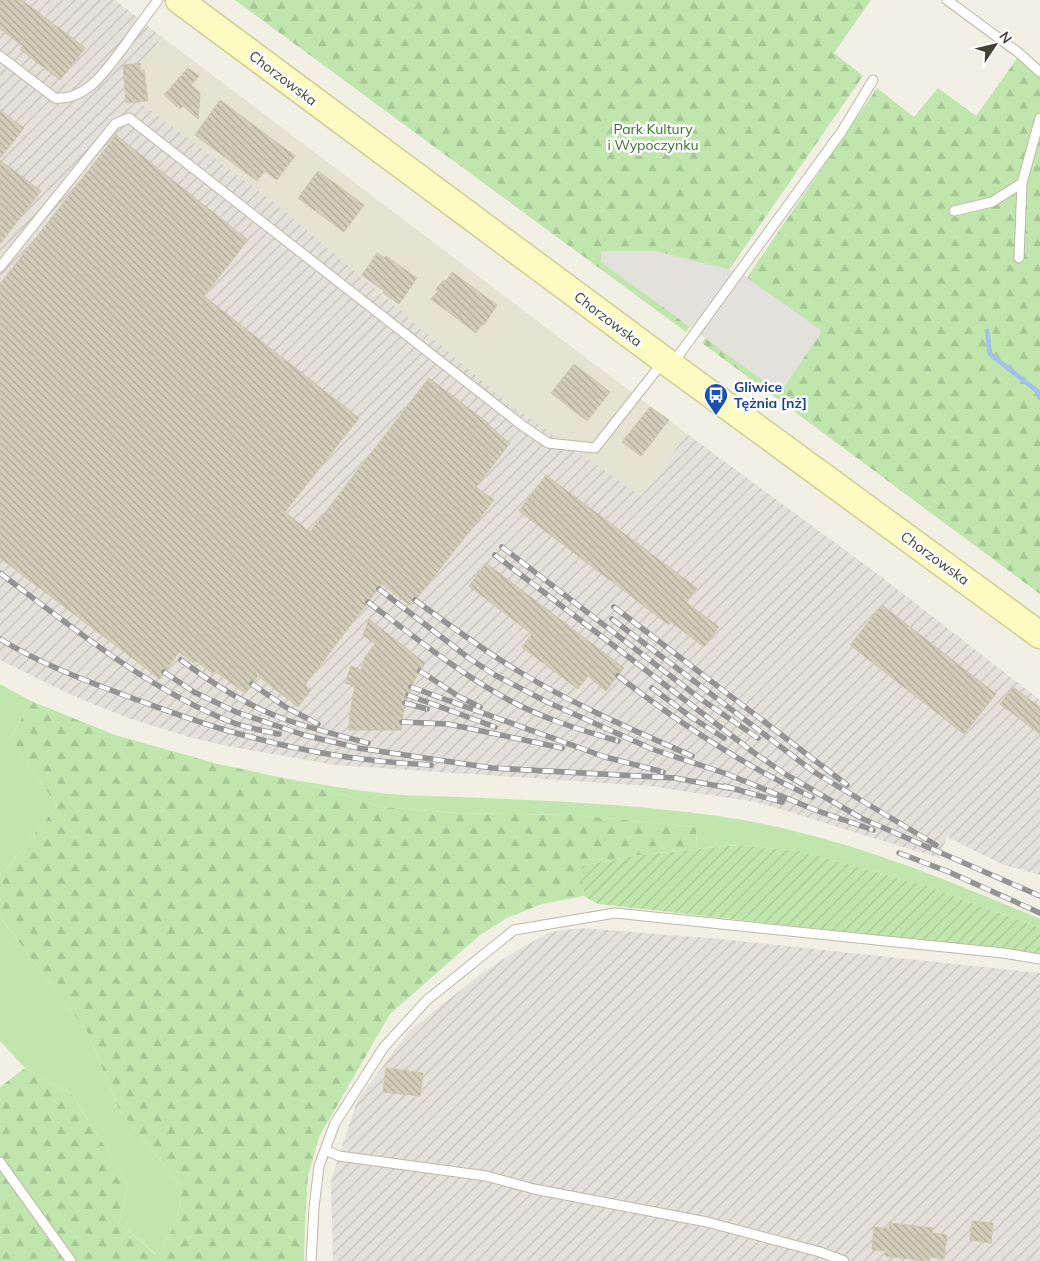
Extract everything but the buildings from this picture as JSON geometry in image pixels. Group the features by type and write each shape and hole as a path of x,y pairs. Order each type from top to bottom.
{"main road":[{"name":"Chorzowska","path":"179,0 668,363 1040,635"}],"lane":[{"path":"0,56 55,98 65,99 86,89 101,76 158,0"},
{"path":"947,0 1019,52 1040,72"},
{"path":"0,268 115,124 129,118 523,426 548,443 595,448 668,363 842,131 873,80"},
{"path":"1019,258 1022,183 1040,118"},
{"path":"954,211 992,202 1022,183"},
{"path":"311,1261 318,1174 335,1123 384,1047 427,1000 514,930 615,913 1002,953 1040,959"},
{"path":"325,1150 340,1156 486,1176 534,1189 706,1222 820,1252 844,1261"},
{"path":"0,1162 70,1261"}],"shaded area":[{"path":"0,0 115,0 162,37 123,90 280,207 509,404 641,496 687,434 879,575 1040,700 1040,875 1004,865 947,837 939,858 756,802 649,786 336,765 227,746 189,737 128,718 69,694 0,660"},
{"path":"162,37 687,434 641,496 509,404 280,207 123,90"},
{"path":"601,251 656,251 739,272 822,331 780,393 601,262"},
{"path":"582,928 720,939 1040,973 1040,1261 333,1261 331,1181 357,1101 409,1031 481,974 511,954 550,932"}],"green space":[{"name":"Park Kultury i Wypoczynku","path":"235,0 871,0 834,53 863,76 686,332"},
{"path":"1018,57 1040,74 1040,594 702,343 877,88 914,117 938,88 976,116"},
{"path":"0,684 31,701 11,738 57,806 0,877"},
{"path":"31,701 115,735 218,764 293,780 382,807 455,813 574,815 696,827 697,849 633,856 581,866 584,896 542,904 507,918 480,935 390,1014 319,1137 308,1176 304,1261 0,1261 0,1087 25,1068 72,1095 128,1183 119,1223 155,1254 164,1244 178,1219 181,1186 119,1109 88,1033 0,917 0,877 57,806 11,738"},
{"path":"293,780 393,794 626,806 711,815 754,822 838,843 919,870 1040,919 1040,928 926,886 800,851 737,845 697,849 696,827 574,815 455,813 382,807"},
{"path":"737,845 800,851 926,886 1040,928 1040,954 598,904 584,896 581,866 633,856"},
{"path":"0,917 88,1033 119,1109 181,1186 178,1219 156,1254 119,1223 128,1183 72,1095 25,1068 0,1041"}],"waterway":[{"path":"987,331 990,354 1037,391 1040,398"}],"railway":[{"path":"502,547 702,700 758,738"},
{"path":"495,555 753,752 785,774 861,818 1040,896"},
{"path":"0,573 83,636 142,676 173,694 203,710 234,723 279,734"},
{"path":"379,589 470,659 495,675 547,702 652,749 727,774 818,811 873,830"},
{"path":"415,600 479,646 539,683 604,716 692,756"},
{"path":"368,602 453,665 507,699 561,723 618,741"},
{"path":"614,607 847,785"},
{"path":"612,619 814,772 936,845"},
{"path":"0,639 48,664 115,692 221,729 317,752 385,762 431,765"},
{"path":"181,660 218,686 258,709 297,723 368,743"},
{"path":"420,671 458,696 480,707"},
{"path":"164,672 194,692 236,712 304,735 358,748 492,768 675,778 729,788"},
{"path":"618,676 664,710 736,757 812,797"},
{"path":"252,684 287,708 318,724"},
{"path":"411,687 605,757 663,772"},
{"path":"652,688 691,717 724,738"},
{"path":"408,695 495,727"},
{"path":"405,703 427,709"},
{"path":"402,722 448,724 562,748"},
{"path":"724,786 782,802"},
{"path":"899,853 949,872 1040,913"}],"place":[{"name":"Gliwice Tężnia [nż]","path":"716,416"}]}
